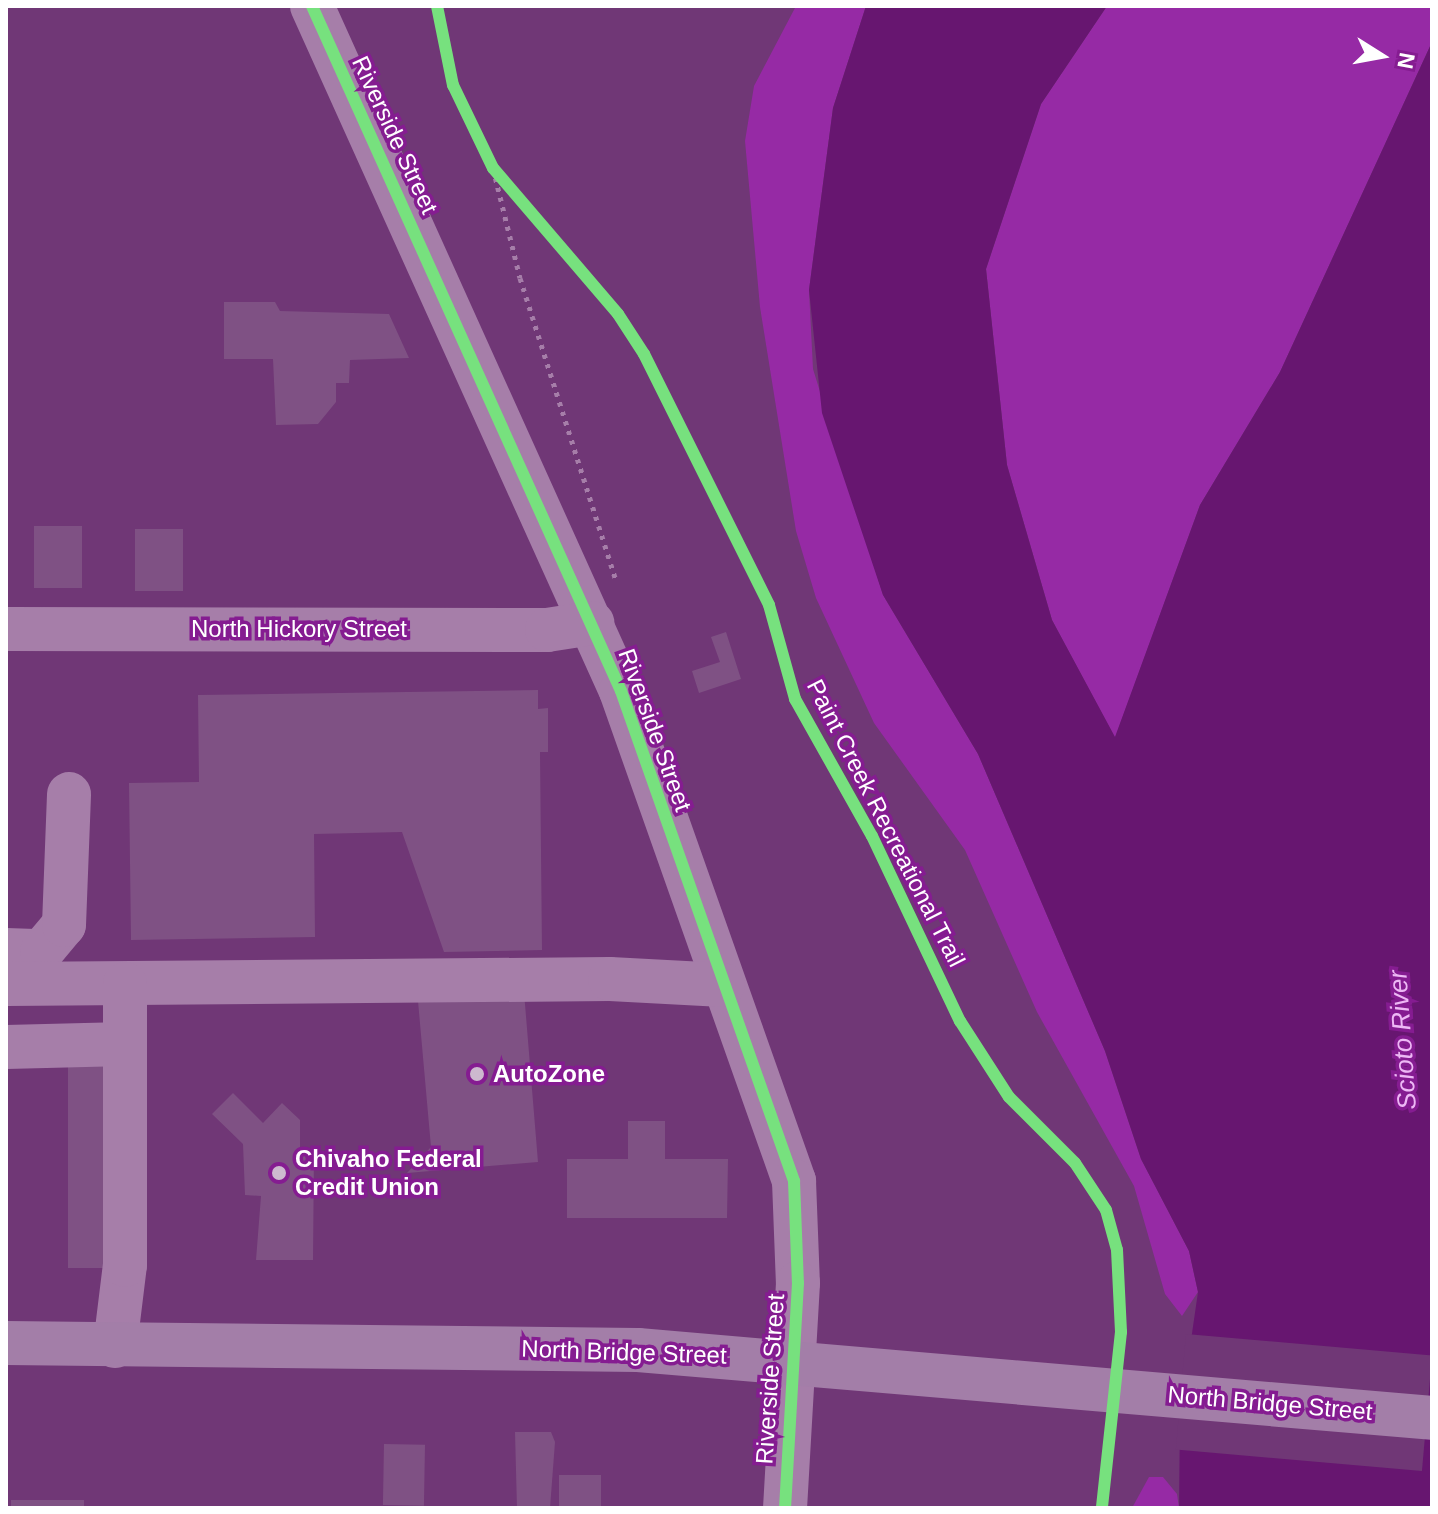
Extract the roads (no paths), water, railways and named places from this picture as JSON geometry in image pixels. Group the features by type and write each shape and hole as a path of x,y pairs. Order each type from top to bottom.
{"main road":[{"name":"North Bridge Street","path":"6,1343 638,1350 793,1360 1432,1418"}],"street":[{"name":"Riverside Street","path":"312,6 605,606 723,985 794,1181 798,1283 785,1508"},
{"name":"North Hickory Street","path":"6,629 547,630 605,606"},
{"path":"6,950 42,951 64,925 69,794"},
{"path":"6,984 610,979 723,985"},
{"path":"115,1346 125,1265 125,984"},
{"path":"6,1047 125,1044"}],"water":[{"name":"Scioto River","path":"866,6 1107,6 1041,104 986,269 1007,465 1052,620 1115,737 1200,505 1280,372 1432,42 1432,1508 1179,1508 1180,1416 1198,1292 1189,1251 1141,1159 1105,1051 978,754 883,595 822,413 809,290 833,108"}],"place":[{"name":"AutoZone","path":"477,1074"},
{"name":"Chivaho Federal Credit Union","path":"279,1173"}]}
